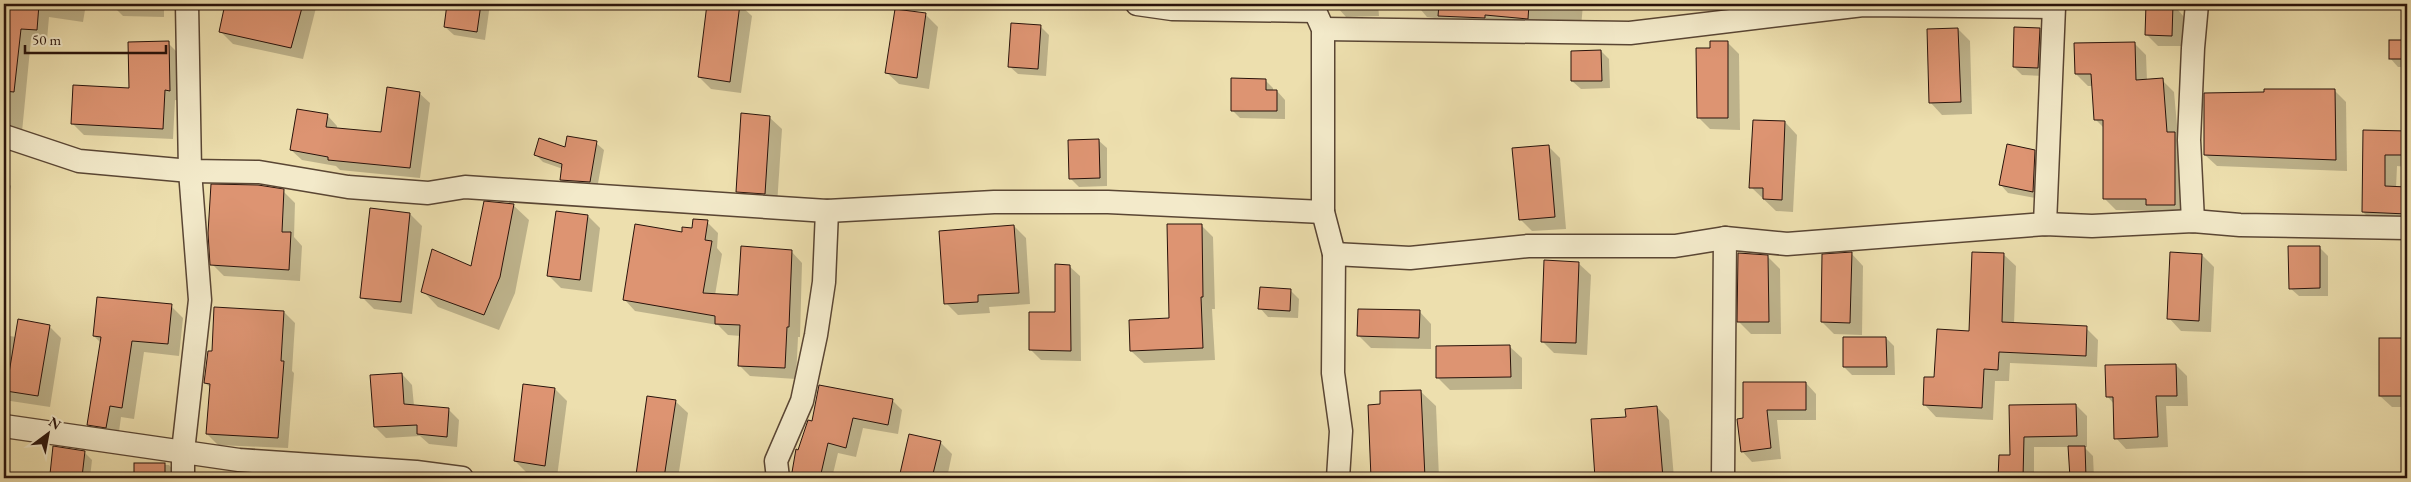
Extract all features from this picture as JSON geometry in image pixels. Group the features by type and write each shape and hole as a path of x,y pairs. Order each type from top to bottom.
{"street":[{"path":"183,478 183,451 200,300 190,171 186,4"},
{"path":"1137,4 1172,9 1317,14 1630,33 1863,4 2054,5 2045,224"},
{"path":"2193,221 2189,140 2197,4"},
{"path":"1317,14 1323,212 1334,254 1333,373 1341,431 1338,478"},
{"path":"4,136 79,161 190,171 259,172 348,187 428,193 466,187 827,211 1003,202 1108,202 1323,212"},
{"path":"778,478 776,462 802,401 816,335 824,282 827,211"},
{"path":"1334,254 1410,258 1528,246 1675,246 1725,238 1787,244 2045,224 2092,226 2193,221 2240,225 2407,228"},
{"path":"1723,478 1725,238"},
{"path":"4,426 239,460 462,478"}],"building":[{"path":"4,4 39,4 37,30 21,29 14,92 4,91"},
{"path":"225,4 303,4 291,48 219,32"},
{"path":"447,4 481,4 477,32 444,27"},
{"path":"707,4 740,4 730,82 698,77"},
{"path":"1439,4 1529,4 1528,19 1485,15 1485,18 1438,16"},
{"path":"2146,4 2173,4 2172,36 2145,35"},
{"path":"895,9 926,13 917,78 885,73"},
{"path":"1011,23 1041,25 1038,69 1008,67"},
{"path":"2014,27 2040,28 2038,68 2013,67"},
{"path":"1958,28 1961,102 1929,103 1927,29"},
{"path":"2389,40 2407,40 2407,59 2389,59"},
{"path":"169,41 170,91 165,90 163,129 71,124 73,85 129,88 128,42"},
{"path":"1710,41 1728,41 1728,118 1697,118 1696,48 1710,48"},
{"path":"2135,42 2136,80 2163,78 2167,132 2175,132 2175,205 2146,205 2146,199 2103,199 2103,120 2094,120 2091,74 2075,74 2074,43"},
{"path":"1601,50 1602,81 1571,81 1571,51"},
{"path":"1231,78 1266,79 1266,90 1277,90 1277,111 1231,111"},
{"path":"387,87 420,92 410,168 328,160 328,157 290,150 297,109 328,114 326,127 381,132"},
{"path":"2264,89 2335,89 2336,160 2204,155 2204,93 2264,92"},
{"path":"741,113 770,116 765,194 736,192"},
{"path":"1753,120 1785,121 1782,200 1763,199 1763,188 1749,188"},
{"path":"2363,130 2407,131 2407,155 2385,155 2385,186 2407,187 2407,214 2362,212"},
{"path":"567,136 597,141 590,182 560,180 562,164 534,155 539,138 565,147"},
{"path":"1099,139 1100,178 1069,179 1068,140"},
{"path":"2007,144 2035,150 2033,192 1999,185"},
{"path":"1549,145 1555,217 1519,220 1512,148"},
{"path":"211,184 258,185 284,189 282,232 291,232 289,270 210,265 208,233"},
{"path":"484,201 514,204 500,277 484,315 421,292 432,249 471,266"},
{"path":"370,208 410,213 401,302 360,298"},
{"path":"556,211 588,215 580,280 547,276"},
{"path":"693,219 708,220 705,240 712,241 703,293 738,295 741,246 792,250 789,327 787,327 785,368 738,366 740,325 715,324 715,316 623,300 635,224 682,232 682,227 692,228"},
{"path":"1167,224 1202,224 1203,297 1201,297 1203,348 1130,351 1129,320 1169,318"},
{"path":"1014,225 1019,293 978,295 978,302 944,304 939,231"},
{"path":"2288,246 2320,246 2320,288 2289,289"},
{"path":"1852,252 1850,323 1821,322 1822,254"},
{"path":"1972,252 2004,253 2002,322 2087,326 2086,356 1999,352 1998,370 1984,369 1982,408 1923,405 1924,377 1934,377 1937,329 1969,331"},
{"path":"2170,252 2202,254 2199,321 2167,319"},
{"path":"1738,253 1768,255 1769,322 1737,322"},
{"path":"1544,260 1579,262 1576,343 1541,342"},
{"path":"1055,264 1070,265 1071,351 1029,350 1029,312 1055,312"},
{"path":"1260,287 1291,289 1290,311 1258,309"},
{"path":"97,297 172,304 168,344 132,341 122,408 110,406 106,428 87,425 101,337 93,336"},
{"path":"214,307 284,311 281,361 284,361 278,438 206,434 210,384 204,383 208,351 212,351"},
{"path":"1358,309 1420,310 1419,338 1357,336"},
{"path":"18,319 50,325 38,396 6,391"},
{"path":"1843,337 1886,337 1887,367 1843,367"},
{"path":"2379,338 2407,338 2407,396 2379,396"},
{"path":"1510,345 1511,377 1436,378 1436,346"},
{"path":"2176,364 2177,396 2156,396 2158,437 2114,439 2113,397 2106,397 2105,365"},
{"path":"402,373 404,404 449,408 447,437 417,434 417,425 374,427 370,375"},
{"path":"1743,382 1806,382 1806,410 1767,410 1771,448 1741,452 1737,419 1743,418"},
{"path":"523,384 555,388 545,466 514,461"},
{"path":"819,385 893,399 888,425 853,418 846,448 828,443 820,478 791,478 796,449 798,450 808,420 812,421"},
{"path":"1421,390 1425,478 1371,478 1368,405 1380,404 1380,391"},
{"path":"647,396 676,400 664,478 636,475"},
{"path":"2076,404 2077,436 2024,437 2023,478 1998,478 1999,455 2010,455 2009,405"},
{"path":"1657,406 1663,478 1595,478 1591,419 1626,417 1625,409"},
{"path":"909,434 941,441 932,478 899,478"},
{"path":"53,446 85,451 82,477 50,474"},
{"path":"2068,446 2085,446 2086,478 2070,478"},
{"path":"134,463 165,463 165,478 134,478"}]}
